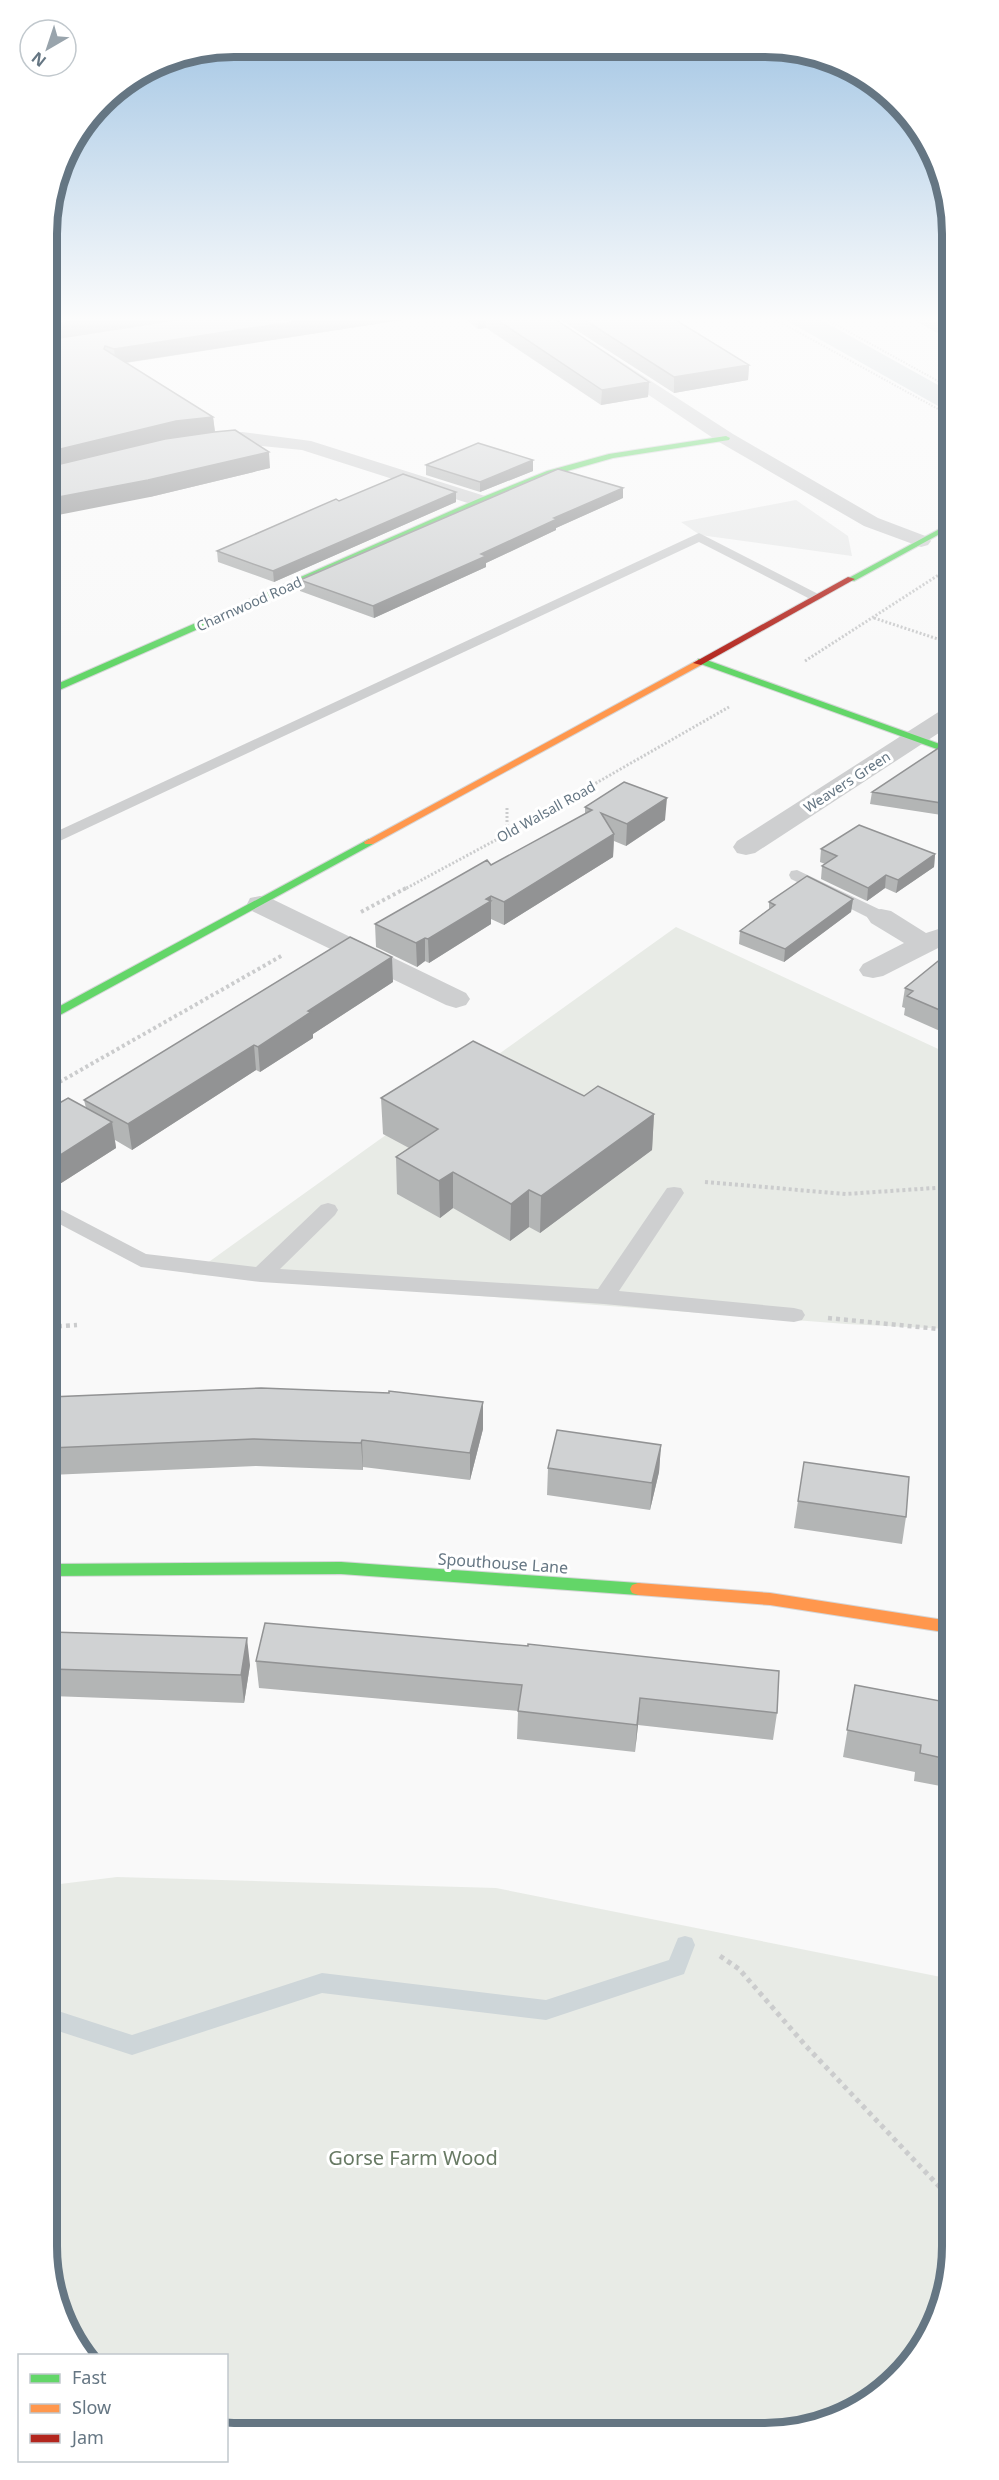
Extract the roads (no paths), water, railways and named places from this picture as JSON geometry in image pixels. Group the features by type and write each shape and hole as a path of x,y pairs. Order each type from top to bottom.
{"street":[{"path":"718,433 871,522 921,541"},
{"path":"188,443 242,438 304,445 481,501"},
{"name":"Charnwood Road","path":"57,688 481,501 550,473 612,456 726,438"},
{"path":"57,1013 260,904 942,530"},
{"path":"700,661 942,748"},
{"name":"Weavers Green","path":"746,847 942,720"},
{"path":"260,904 456,999"},
{"path":"881,917 936,939"},
{"path":"873,970 936,939"},
{"name":"Spouthouse Lane","path":"57,1570 341,1568 770,1599 942,1626"}],"lane":[{"path":"57,837 699,537 817,597"},
{"path":"796,875 881,917"},
{"path":"604,1297 674,1193"},
{"path":"261,1275 328,1210"},
{"path":"57,1215 141,1260 261,1275 604,1297 795,1315"}],"waterway":[{"path":"57,2021 132,2045 322,1983 546,2010 677,1967 685,1945"}],"park label":[{"name":"Gorse Farm Wood","path":"413,2158"}]}
